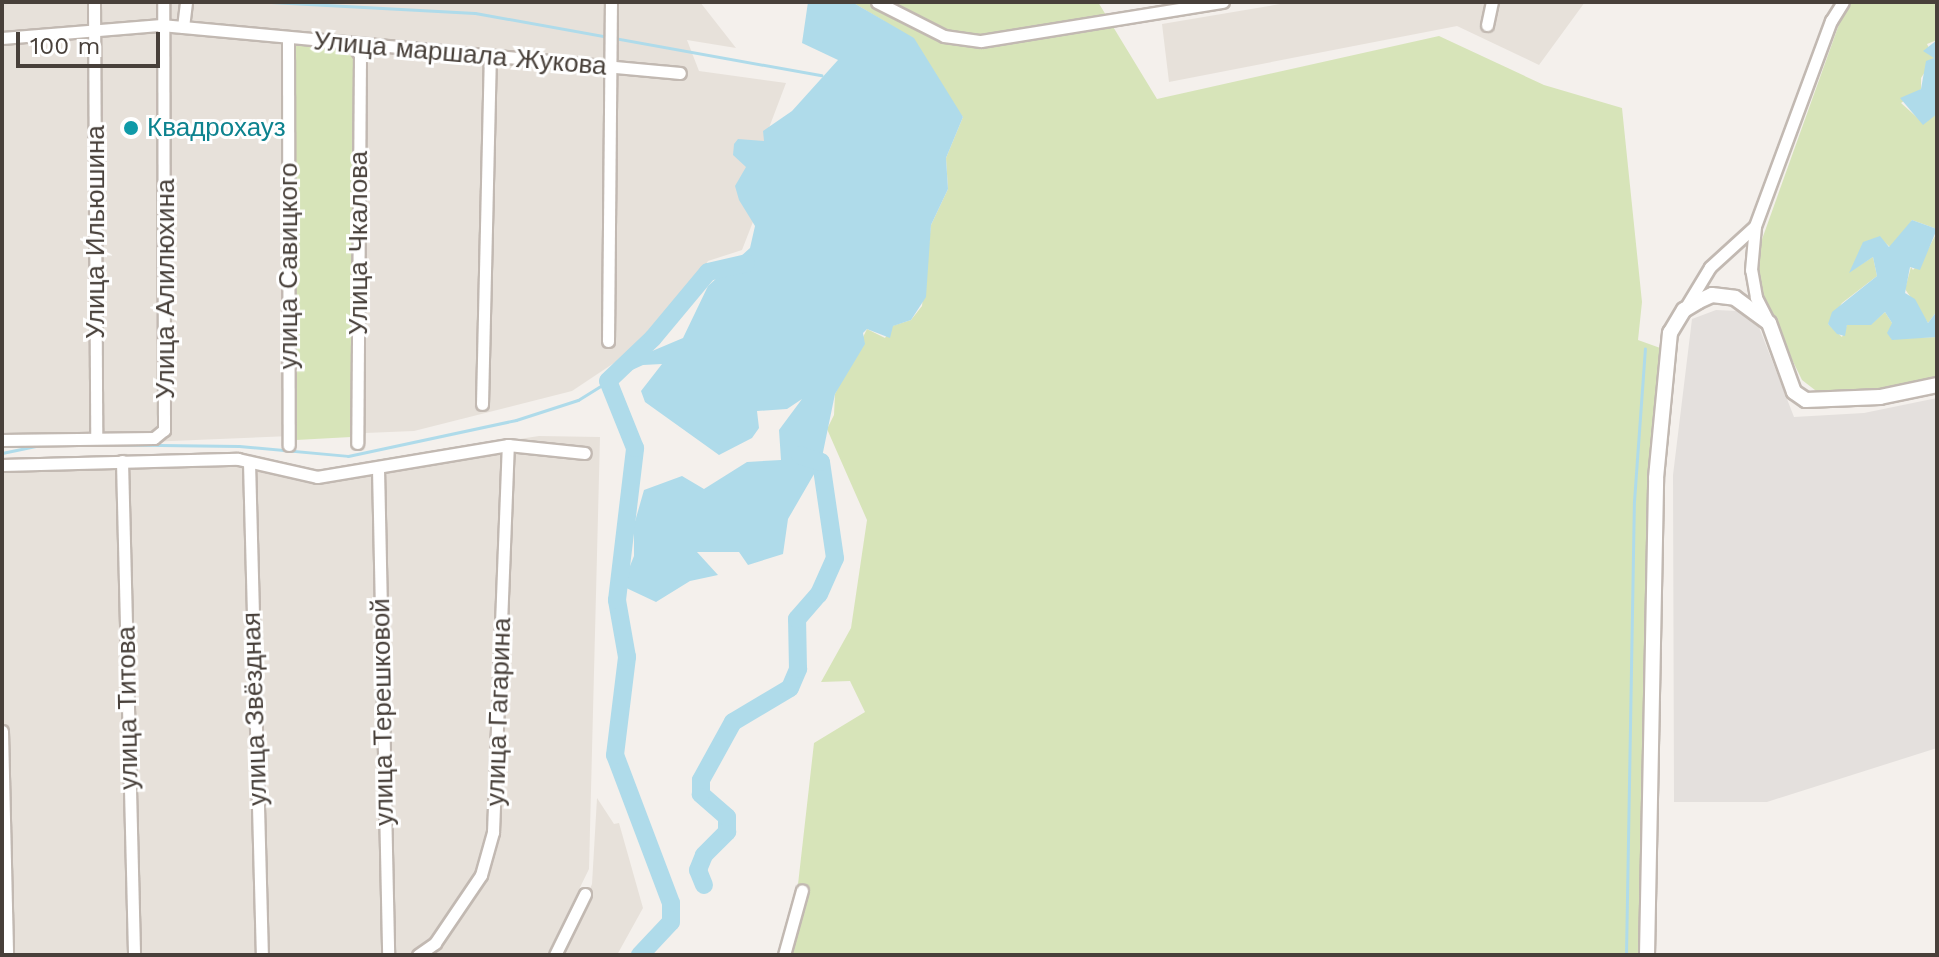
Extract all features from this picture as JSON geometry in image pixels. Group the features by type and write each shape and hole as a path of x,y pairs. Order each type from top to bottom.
{"street":[{"name":"Улица Ильюшина","path":"94,2 96,436"},
{"path":"163,2 163,27"},
{"path":"183,27 186,2"},
{"path":"608,341 614,67 611,2"},
{"path":"877,2 911,22 944,36 981,41 1223,2"},
{"path":"1487,25 1492,2"},
{"path":"1843,2 1831,21 1755,226 1751,270 1756,297 1769,323 1794,392 1806,400 1880,397 1937,385"},
{"name":"Улица Алилюхина","path":"96,436 154,438 164,430 163,27"},
{"name":"Улица маршала Жукова","path":"2,38 93,28 183,27 680,73"},
{"name":"улица Савицкого","path":"288,39 289,445"},
{"name":"Улица Чкалова","path":"353,45 360,55 357,443"},
{"path":"482,404 490,57"},
{"path":"1647,955 1656,478 1670,333 1710,267 1755,226"},
{"path":"1684,310 1712,295 1735,298 1769,323"},
{"path":"2,440 96,436"},
{"path":"2,465 122,461 249,462 317,477 508,445 585,453"},
{"name":"улица Гагарина","path":"418,955 435,943 481,875 493,832 508,445"},
{"name":"улица Титова","path":"122,461 134,955"},
{"name":"улица Звёздная","path":"249,462 262,955"},
{"name":"улица Терешковой","path":"378,468 388,955"},
{"path":"2,731 7,955"},
{"path":"784,955 802,890"},
{"path":"555,955 585,894"}],"shaded area":[{"path":"2,2 700,2 736,48 687,40 699,71 786,83 764,141 770,178 742,250 708,261 656,335 572,391 414,431 2,448"},
{"path":"1292,2 1585,2 1539,65 1457,26 1169,82 1162,24"},
{"path":"1716,310 1738,311 1757,322 1794,417 1864,413 1937,398 1937,748 1767,802 1674,802 1673,475 1692,319"},
{"path":"539,436 600,437 589,869 547,955 2,955 2,458 241,453 309,472"},
{"path":"597,798 614,824 619,823 643,908 617,955 563,955 592,884"}],"green space":[{"path":"852,2 868,2 917,31 912,16 883,2 1098,2 1157,99 1439,36 1544,85 1622,108 1642,302 1638,340 1663,349 1648,484 1642,955 790,955 814,743 865,712 850,681 821,682 851,628 867,520 827,429 834,415 835,394 867,329 885,338 892,326 911,320 922,306 931,225 948,189 946,158 963,117 884,21"},
{"path":"1847,2 1937,2 1937,40 1927,44 1934,58 1921,78 1921,89 1901,103 1922,122 1937,114 1937,229 1912,220 1900,240 1890,247 1881,239 1864,242 1852,270 1873,257 1877,276 1842,303 1828,324 1842,337 1847,325 1870,325 1885,312 1892,323 1891,339 1937,337 1937,380 1824,397 1802,380 1759,292 1756,256"},
{"path":"299,43 347,48 357,61 351,437 296,440 294,48"},
{"path":"1937,232 1937,311 1928,323 1905,289 1911,267 1913,270 1923,259"}],"water":[{"path":"808,2 852,2 914,38 963,117 946,158 948,189 931,225 926,297 911,320 893,326 890,338 867,329 863,333 865,344 835,394 821,462 788,519 783,554 748,565 739,552 697,552 718,575 690,581 656,602 622,586 634,556 634,525 644,490 682,476 704,489 747,462 781,460 779,430 802,399 787,409 757,411 759,428 752,438 719,455 645,402 641,391 662,364 643,365 608,381 638,357 683,338 708,286 750,248 755,226 739,200 735,186 746,167 733,155 734,144 738,139 764,141 763,131 792,111 838,60 802,43"},
{"path":"1937,40 1937,114 1923,125 1900,98 1921,89 1926,61 1934,58 1923,51"},
{"path":"1912,220 1937,229 1920,270 1910,267 1905,293 1915,299 1928,323 1937,311 1937,337 1892,340 1887,333 1892,323 1885,312 1871,325 1847,325 1845,336 1837,334 1828,324 1832,312 1877,276 1873,257 1849,273 1863,242 1880,236 1889,247"}],"waterway":[{"path":"271,2 475,13 821,75"},
{"path":"640,955 671,922 671,903 615,755 627,657 617,600 635,448 608,381 653,338 708,272 746,263"},
{"path":"1626,955 1634,501 1645,348"},
{"path":"81,444 239,446 348,456 516,420 578,400 608,381"},
{"path":"2,453 45,444"},
{"path":"704,885 698,870 704,855 727,832 727,817 701,794 701,780 733,722 790,688 798,669 797,619 819,594 835,558 821,462 800,455"}],"place":[{"name":"Квадрохауз","path":"131,128"}]}
